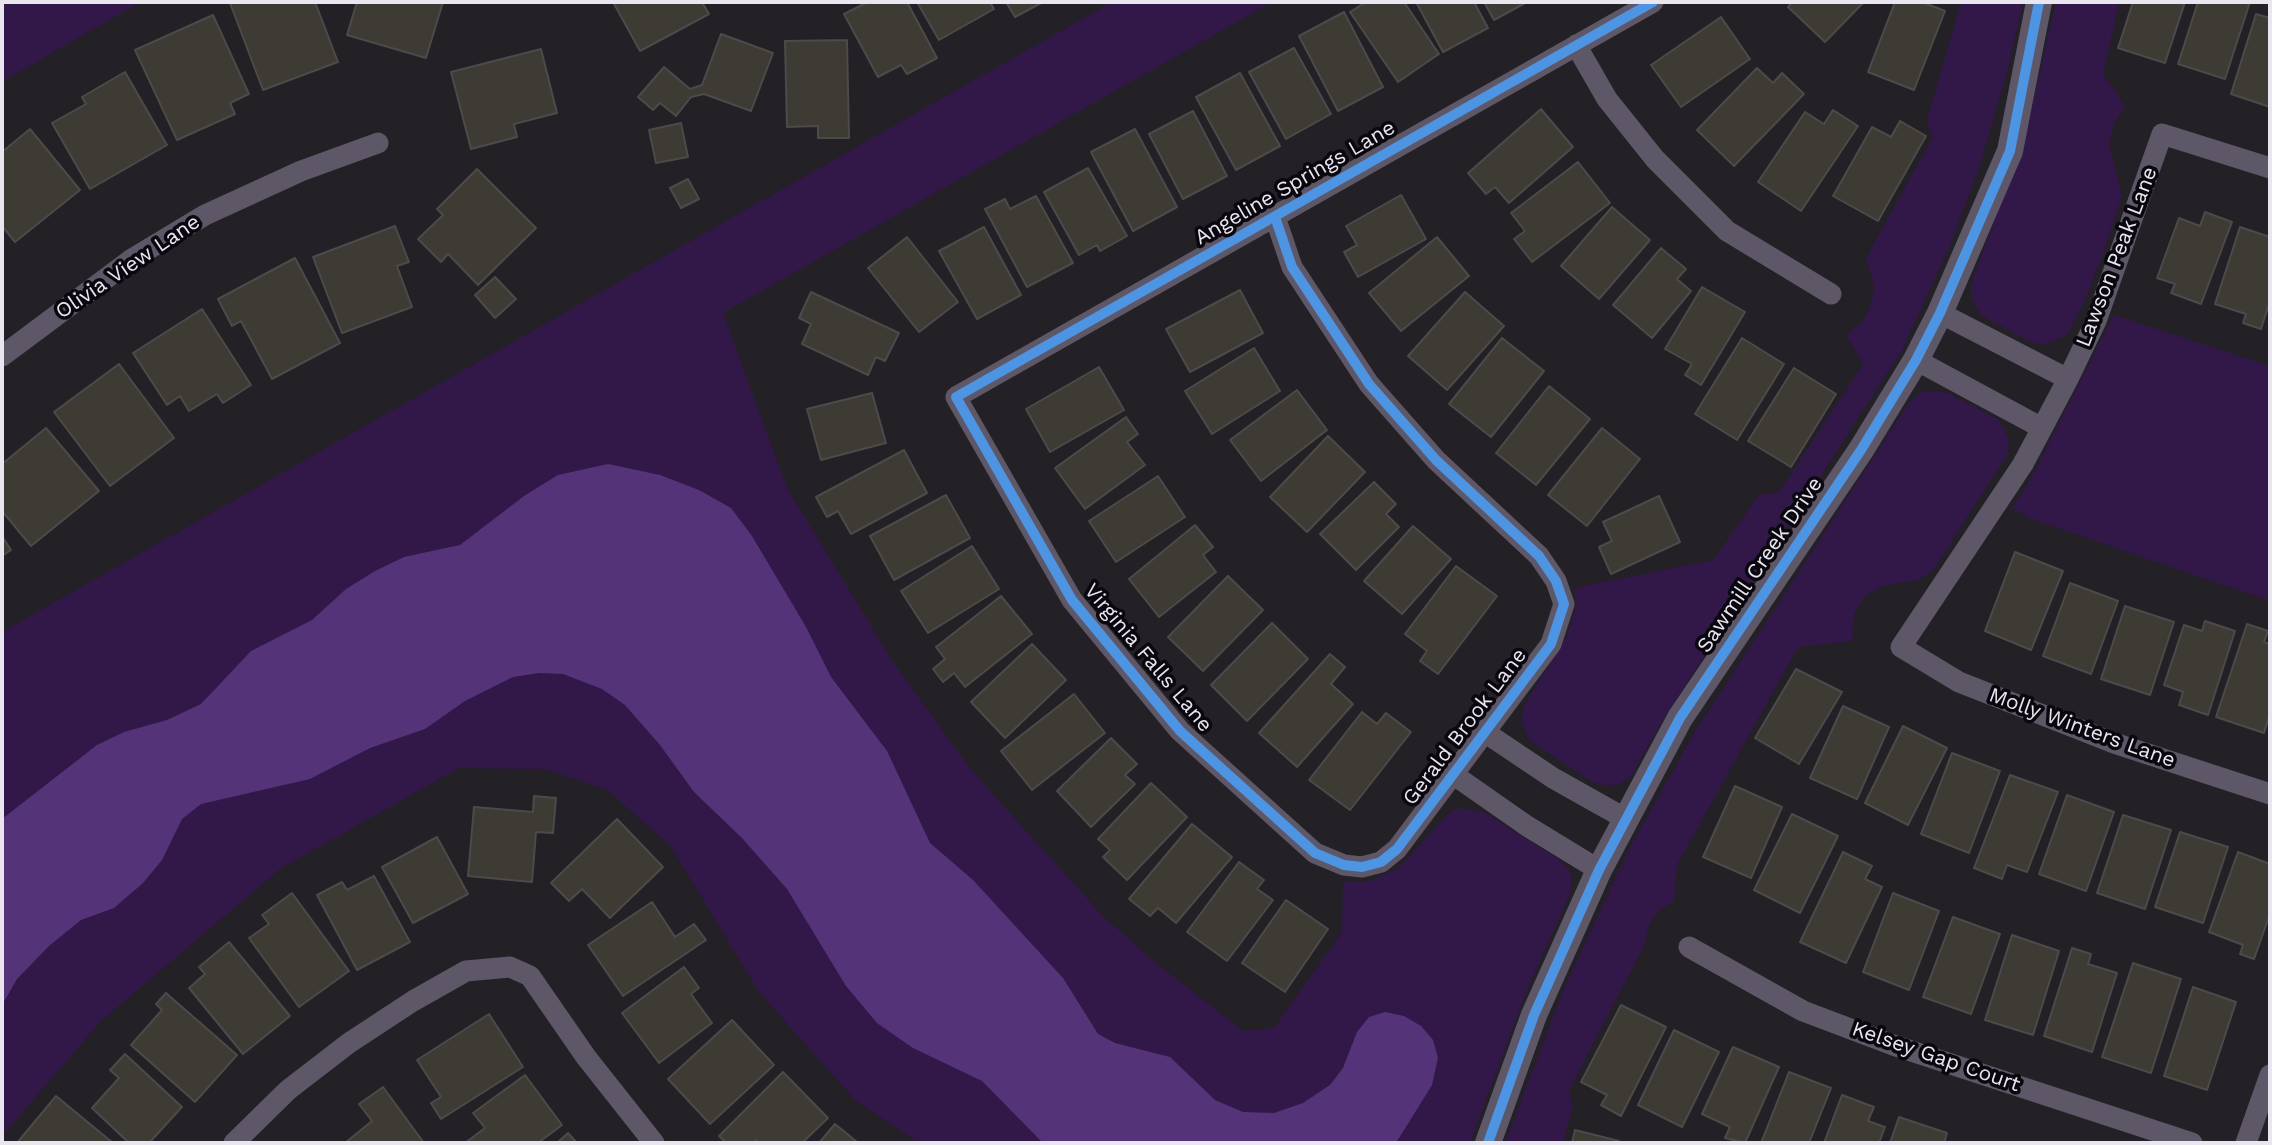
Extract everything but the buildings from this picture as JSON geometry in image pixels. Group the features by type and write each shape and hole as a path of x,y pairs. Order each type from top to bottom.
{"street":[{"name":"Angeline Springs Lane","path":"956,397 1653,2"},
{"name":"Sawmill Creek Drive","path":"1488,1143 1534,1015 1599,870 1680,718 1861,450 1916,360 1940,313 2010,150 2039,2"},
{"path":"1576,45 1607,99 1655,159 1727,231 1831,294"},
{"name":"Lawson Peak Lane","path":"1902,647 2023,464 2068,379 2096,321 2162,134 2270,168"},
{"name":"Olivia View Lane","path":"2,356 132,259 205,215 300,171 378,143"},
{"name":"Gerald Brook Lane","path":"1275,217 1292,267 1369,384 1436,460 1539,556 1556,581 1564,604 1551,644 1397,849 1381,862"},
{"path":"1940,313 2068,379"},
{"path":"1916,360 2042,428"},
{"name":"Virginia Falls Lane","path":"956,397 1072,600 1180,732 1315,853 1344,866 1362,867 1381,862"},
{"name":"Molly Winters Lane","path":"1902,647 1959,682 2114,743 2270,794"},
{"path":"1486,733 1553,778 1626,819"},
{"path":"1454,775 1527,826 1599,870"},
{"name":"Kelsey Gap Court","path":"1689,947 1803,1011 1893,1045 2192,1143"},
{"path":"234,1143 288,1090 349,1043 413,1001 466,971 510,967 530,976 586,1057 654,1143"},
{"path":"2246,1143 2270,1075"}],"shaded area":[{"path":"2,2 140,2 2,82"},
{"path":"1112,2 1272,2 723,313 787,488 893,662 972,771 1102,915 1151,959 1243,1031 1274,1028 1342,932 1343,882 1368,882 1399,868 1447,815 1458,808 1483,812 1560,860 1572,877 1570,894 1526,992 1470,1143 919,1143 855,1100 759,992 670,845 607,790 546,769 459,768 280,869 101,1021 2,1136 2,632"},
{"path":"1961,2 2023,2 2007,72 1978,171 1948,250 1902,350 1656,731 1631,776 1620,784 1605,786 1591,781 1530,741 1522,722 1523,707 1567,636 1575,611 1575,588 1713,560 1759,495 1779,492 1863,364 1846,335 1863,321 1872,302 1874,286 1866,258 1933,137 1927,121"},
{"path":"2056,2 2119,2 2103,74 2125,106 2114,124 2109,145 2122,196 2084,302 2067,335 2043,345 2029,341 1981,315 1971,297 1971,284 2024,141"},
{"path":"2114,315 2270,366 2270,601 2029,518 2012,508 2028,484"},
{"path":"1923,392 1948,393 1999,420 2009,439 2008,453 1934,569 1919,580 1882,586 1864,597 1854,614 1852,641 1798,647 1677,865 1674,901 1657,912 1648,927 1644,946 1569,1090 1572,1108 1563,1143 1505,1143 1563,991 1630,847 1696,730 1911,400"},
{"path":"608,464 660,475 699,490 731,508 752,536 806,627 831,677 887,751 930,843 973,880 1063,978 1098,1034 1115,1043 1170,1057 1215,1100 1243,1112 1274,1113 1303,1103 1330,1085 1343,1068 1357,1032 1369,1017 1385,1012 1404,1016 1421,1026 1433,1040 1438,1058 1432,1085 1396,1143 1043,1143 982,1081 913,1048 877,1023 846,986 787,889 742,838 694,792 660,745 625,705 602,689 563,674 539,673 513,677 465,701 425,729 370,748 310,779 201,804 182,819 162,860 143,883 114,908 81,920 49,946 17,979 2,1005 2,819 97,745 124,732 167,720 201,704 251,651 312,620 346,589 375,571 404,557 460,545 524,496 558,475"}],"cycle path":[{"path":"1275,217 1292,267 1369,384 1436,460 1539,556 1556,581 1564,604 1551,644 1397,849 1381,862 1362,867 1344,865 1315,853 1180,731 1072,600 956,397 1653,2"},
{"path":"1488,1143 1534,1015 1599,870 1680,718 1861,450 1916,360 1940,313 2010,151 2039,2"}]}
